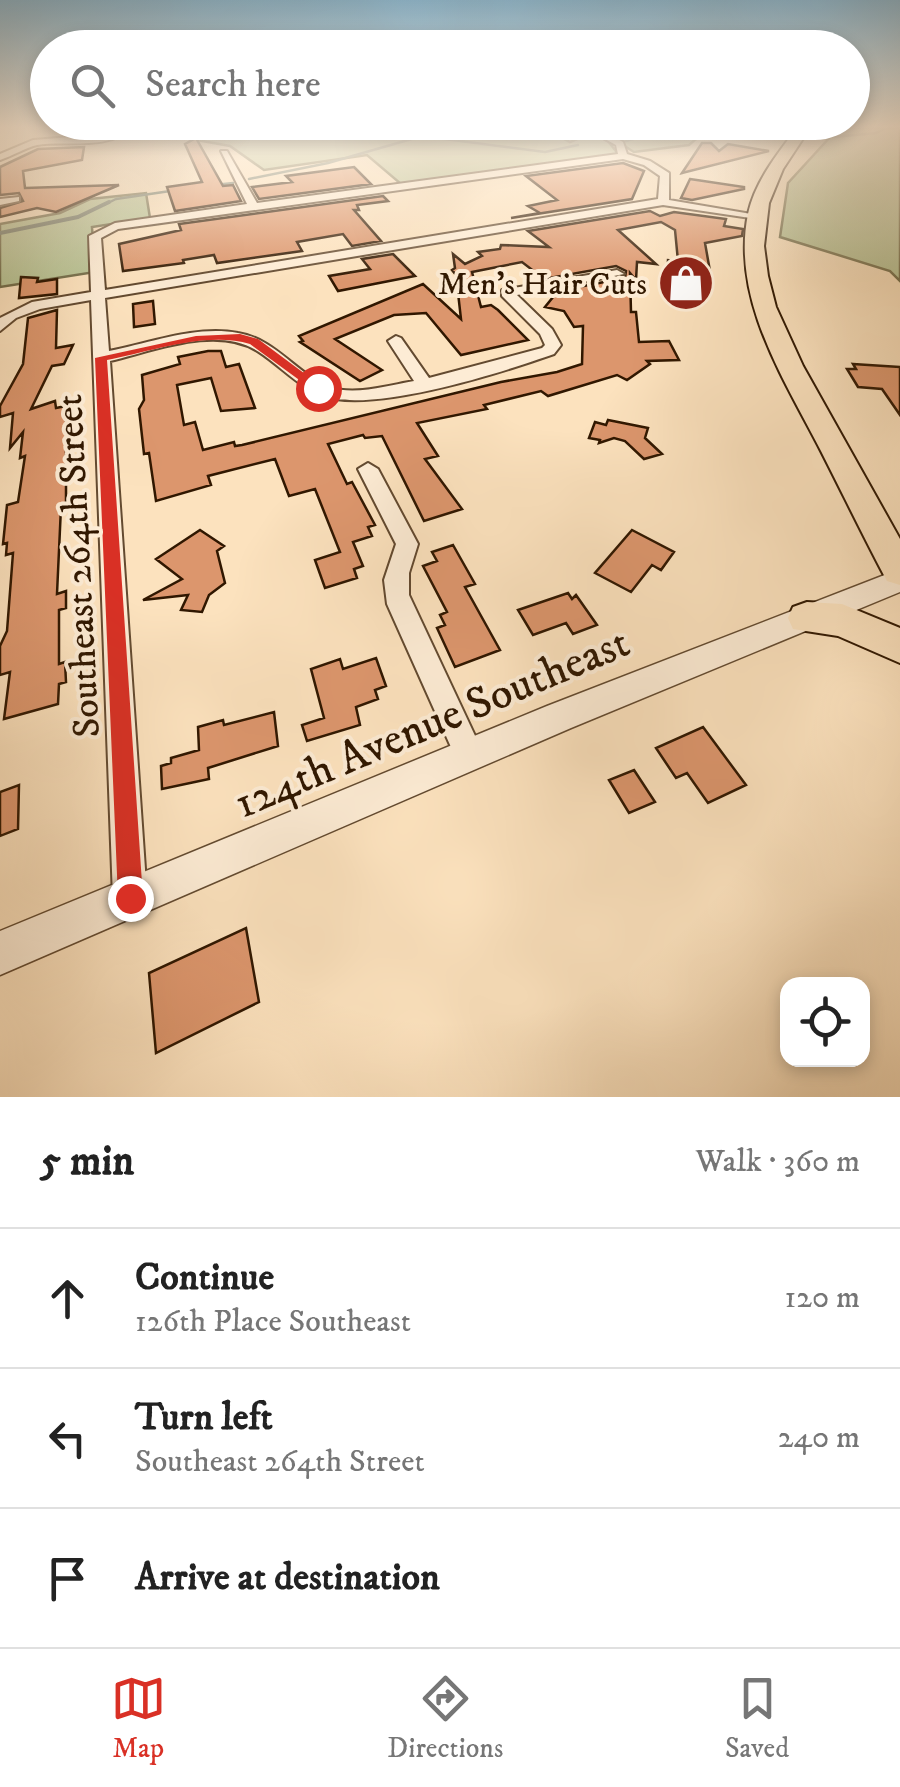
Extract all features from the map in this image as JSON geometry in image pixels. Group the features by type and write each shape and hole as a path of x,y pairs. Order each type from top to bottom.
{"main road":[{"path":"767,179 756,216 754,243 761,290 786,356 900,570"},
{"path":"807,618 842,620 900,646"}],"street":[{"path":"239,179 254,207 455,179"},
{"path":"663,202 665,179"},
{"path":"0,202 15,199"},
{"path":"0,326 22,310 663,202 756,216"},
{"name":"Southeast 264th Street","path":"130,898 92,241 99,232 115,226 254,207"},
{"path":"101,358 196,339 240,338 254,342 318,388 334,394 378,392 536,356 552,345 547,332 507,293 618,274"},
{"path":"396,341 424,382"},
{"path":"368,469 407,544 395,571 399,604 469,755"},
{"name":"124th Avenue Southeast","path":"0,953 469,755 900,580"}],"green space":[{"path":"395,179 436,179 401,184"},
{"path":"791,179 900,179 900,281 890,271 780,237"},
{"path":"146,193 150,218 92,227 95,272 0,287 0,224 60,213 90,199"}],"building":[{"path":"0,179 24,179 25,188 119,185 56,212 37,208 0,217 0,208 23,201 19,193 0,195"},
{"path":"201,179 219,179 223,186 233,185 241,201 175,211 167,187 202,182"},
{"path":"289,179 366,179 371,184 259,199 252,187 292,182"},
{"path":"530,179 640,179 632,199 511,218 540,213 528,206 557,200"},
{"path":"690,179 744,187 692,200 681,198"},
{"path":"383,196 388,201 357,205 359,210 354,210 381,241 352,246 343,234 297,242 302,251 217,263 214,255 123,271 119,244 181,230 179,224"},
{"path":"650,211 660,216 674,212 726,219 724,226 743,229 742,236 705,243 710,271 698,270 699,288 674,286 667,281 668,260 678,261 675,230 661,222 618,230 656,264 637,262 636,280 630,273 631,312 636,312 639,342 669,341 679,360 647,361 650,364 627,380 617,375 548,396 541,391 484,405 487,409 417,423 438,456 425,459 462,509 424,521 382,436 363,435 328,444 347,484 352,482 375,525 368,527 372,536 353,542 363,566 354,569 357,578 325,588 315,560 340,552 315,489 289,496 275,459 208,476 211,485 156,501 149,453 144,454 139,409 144,400 142,375 180,364 178,357 208,351 221,351 226,367 239,364 255,408 221,411 211,378 177,385 184,425 195,422 203,450 234,442 235,446 242,445 582,364 583,326 574,327 564,311 545,307 558,291 625,278 626,271 616,266 544,279 522,262 472,272 481,307 491,305 528,340 461,355 426,313 394,315 335,339 382,370 360,381 300,342 303,341 299,336 423,284 461,319 453,254 465,264 482,256 478,252 500,249 501,245 549,247 528,231"},
{"path":"393,254 415,276 338,291 329,276 370,269 362,259"},
{"path":"21,277 38,278 37,282 57,279 57,294 19,298"},
{"path":"153,301 155,324 134,327 133,304"},
{"path":"57,310 56,348 73,345 64,364 52,366 31,409 55,401 56,408 66,406 66,506 61,507 57,594 66,591 66,608 59,610 59,664 65,662 66,682 59,684 58,704 4,719 10,672 0,675 0,646 7,631 13,553 6,555 7,543 3,544 7,505 18,502 25,456 20,458 23,432 10,448 13,413 0,417 0,406 23,364 28,318"},
{"path":"853,364 900,367 900,415 882,389 858,387 847,369 856,369"},
{"path":"608,420 648,428 645,438 662,454 644,459 625,441 614,438 599,443 600,440 589,438 595,422 606,425"},
{"path":"200,530 224,546 217,551 225,583 209,595 202,612 181,610 188,595 143,600 182,579 156,559"},
{"path":"632,530 674,552 661,570 652,565 631,592 595,573"},
{"path":"453,545 475,584 465,587 500,650 455,667 437,628 445,625 440,615 447,612 423,566 437,561 432,552"},
{"path":"568,593 572,599 576,595 597,625 573,634 566,623 533,635 518,610"},
{"path":"376,658 386,686 375,690 378,699 356,707 360,725 307,741 302,725 324,718 311,669 340,659 343,669"},
{"path":"274,712 278,746 208,768 209,779 162,789 161,766 171,763 171,758 199,750 198,727 223,720 224,725"},
{"path":"703,727 746,785 708,803 687,773 676,778 656,748"},
{"path":"634,770 655,802 629,813 609,780"},
{"path":"19,785 18,829 0,836 0,792"},
{"path":"246,928 259,1002 156,1053 149,973"}],"waterway":[{"path":"214,185 233,183"},
{"path":"104,205 116,199 177,190"},
{"path":"0,233 78,217 109,202"}],"place":[{"name":"Men's Hair Cuts","path":"686,283"}],"route":[{"path":"130,898 101,358 196,339 240,338 254,342 318,388"}]}
